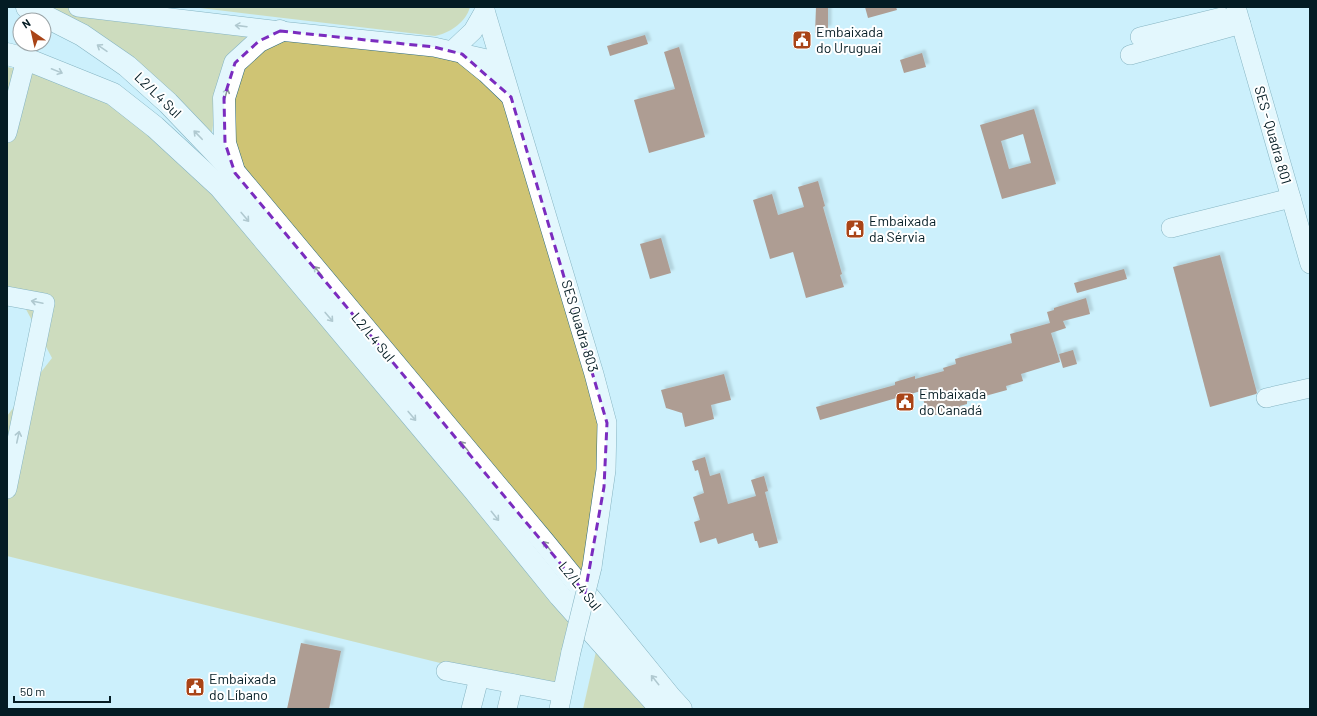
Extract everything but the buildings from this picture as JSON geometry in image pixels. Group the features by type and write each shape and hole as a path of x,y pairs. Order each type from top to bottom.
{"main road":[{"name":"L2/L4 Sul","path":"27,7 82,35 127,66 168,103 235,173 544,541 681,709"},
{"path":"235,173 225,143 224,98 235,63 259,41 280,31"},
{"name":"L2/L4 Sul","path":"17,56 113,94 155,127 220,187 474,490 560,596 661,709"}],"street":[{"path":"78,7 434,48 498,53"},
{"path":"459,50 473,31 484,8"},
{"name":"SES Quadra 803","path":"484,8 594,374 607,423 606,470 592,567 571,652 561,701"},
{"path":"1140,36 1238,15"},
{"path":"1130,55 1238,15"},
{"name":"SES - Quadra 801","path":"1238,15 1310,264"},
{"path":"459,50 486,72 511,97"},
{"path":"7,133 17,56"},
{"path":"1172,228 1291,198"},
{"path":"7,296 45,304 7,489"},
{"path":"1266,398 1310,388"},
{"path":"446,671 513,684 561,701"},
{"path":"472,709 479,678"},
{"path":"507,709 513,684"}],"highlighted area":[{"path":"280,31 434,47 462,54 511,97 607,423 604,487 585,593 235,173 225,143 224,98 235,63 259,41"}],"shaded area":[{"path":"27,7 78,7 462,54 511,97 607,423 592,567 577,583 235,173 219,82 210,147 168,103 52,24 52,12 34,12"},
{"path":"192,7 470,7 465,17 457,26 441,35 435,36"},
{"path":"26,59 155,127 576,614 562,693 7,556 7,416 52,358 20,298 7,296 7,67 23,70"},
{"path":"597,647 652,709 583,709"}],"place":[{"name":"Embaixada do Uruguai","path":"802,40"},
{"name":"Embaixada da Sérvia","path":"855,229"},
{"name":"Embaixada do Canadá","path":"905,402"},
{"name":"Embaixada do Líbano","path":"195,687"}]}
